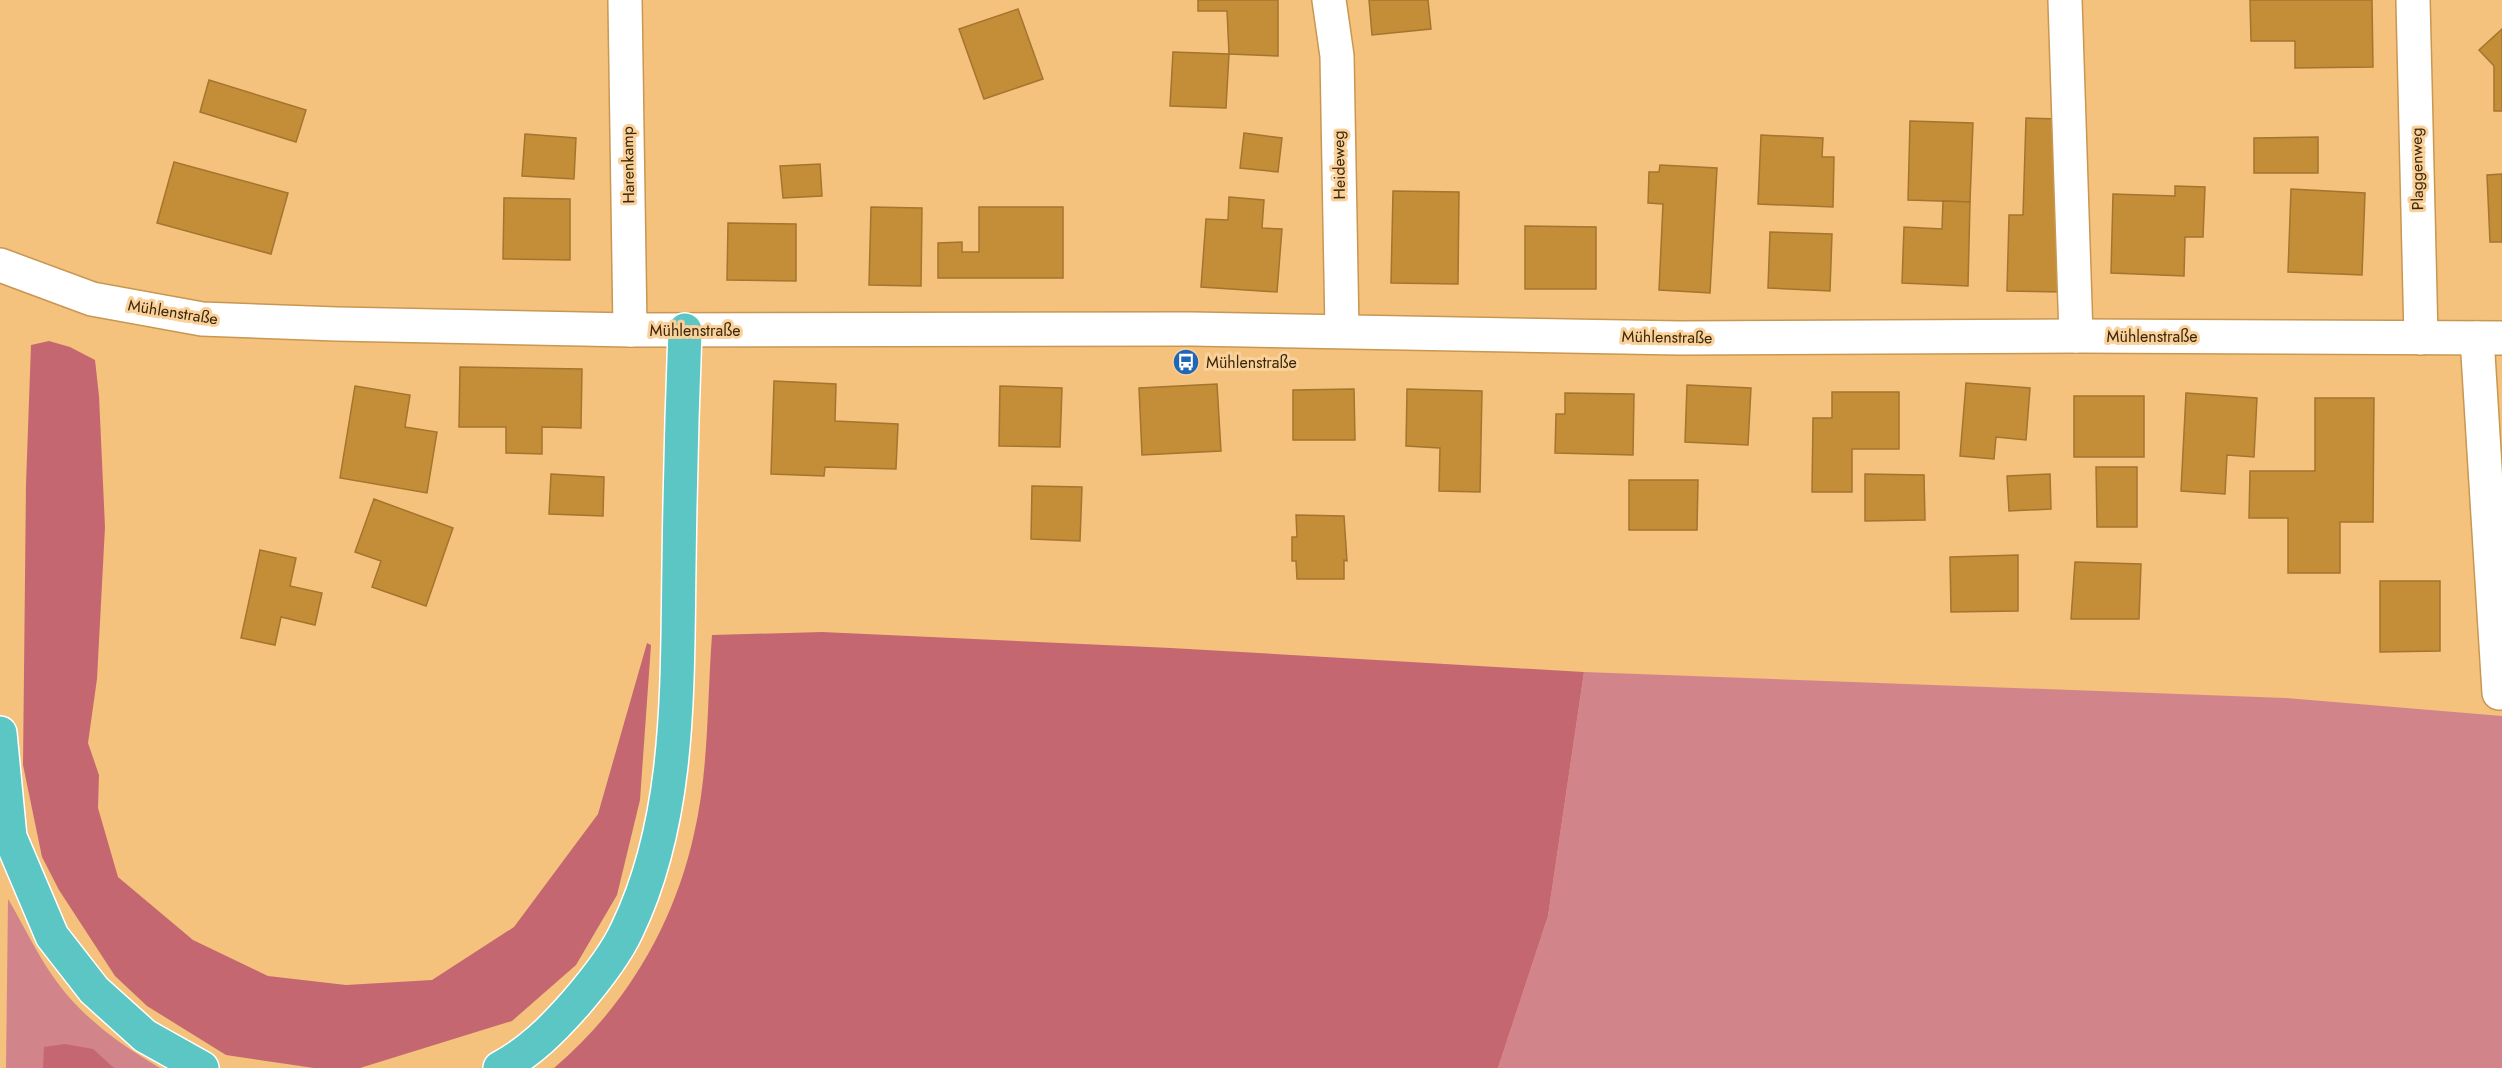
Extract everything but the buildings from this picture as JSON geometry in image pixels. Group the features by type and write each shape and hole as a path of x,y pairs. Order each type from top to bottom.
{"highway":[{"path":"500,1068 515,1060 550,1033 591,986 627,932 647,880 662,825 671,763 677,670 685,330"},
{"path":"0,733 10,837 52,936 94,990 145,1036 202,1068"}],"street":[{"name":"Harenkamp","path":"626,0 630,330"},
{"name":"Heideweg","path":"1329,0 1337,56 1342,331"},
{"path":"2065,0 2076,336"},
{"name":"Plaggenweg","path":"2413,0 2421,338"},
{"name":"Mühlenstraße","path":"0,266 92,299 202,319 630,330 1342,331 1680,338 2076,336 2489,338 2499,693"}],"shaded area":[{"path":"49,341 70,347 95,360 99,396 105,527 97,679 88,743 99,775 98,808 118,877 193,940 268,976 346,985 432,980 514,927 598,814 647,643 651,645 640,800 617,895 576,965 512,1021 360,1068 314,1068 226,1055 147,1006 115,976 59,890 42,857 23,765 26,484 31,345"},
{"path":"822,632 1171,648 1584,672 1548,916 1498,1068 554,1068 580,1044 624,992 643,963 674,901 685,868 699,810 707,735 712,635"},
{"path":"1584,672 2285,698 2502,716 2502,1068 1498,1068 1548,916"},
{"path":"8,899 46,966 63,990 101,1028 160,1068 6,1068"},
{"path":"65,1044 93,1049 114,1068 43,1068 44,1047"}],"place":[{"name":"Mühlenstraße","path":"1186,362"}]}
